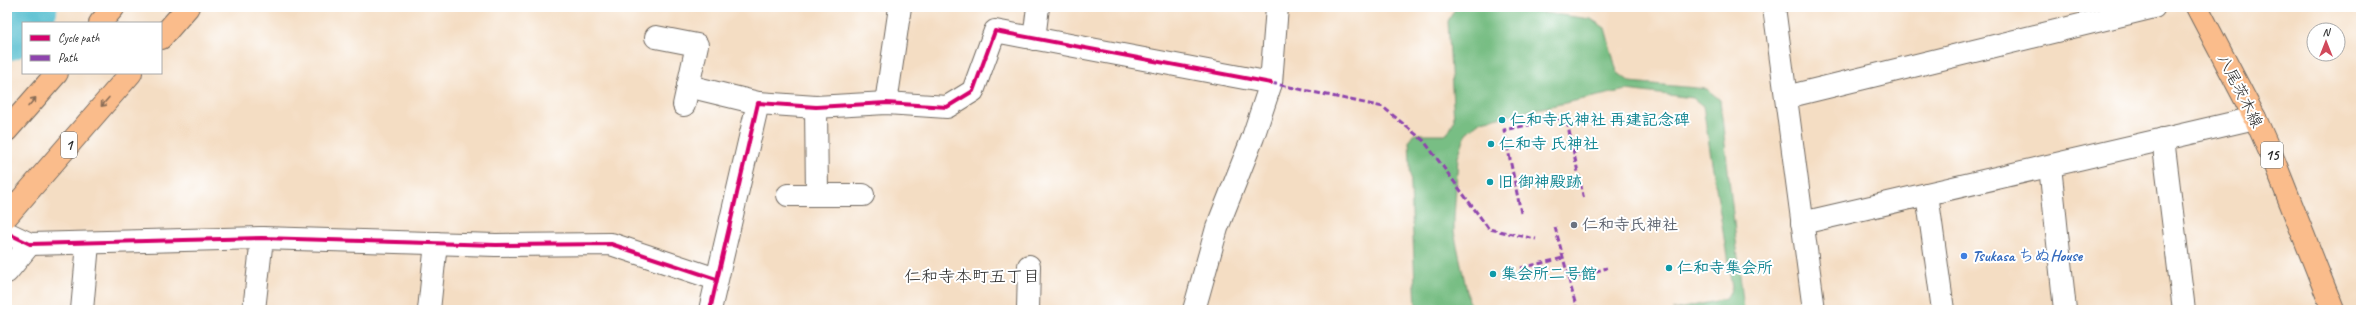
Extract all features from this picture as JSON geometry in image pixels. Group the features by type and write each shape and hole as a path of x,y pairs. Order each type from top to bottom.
{"main road":[{"path":"101,22 114,7"},
{"path":"162,37 188,7"},
{"name":"八尾茨木線","path":"2197,7 2255,118 2274,161 2332,310"},
{"path":"7,130 56,74"},
{"name":"1","path":"7,216 130,74"}],"street":[{"path":"886,103 900,7"},
{"path":"1034,39 1038,7"},
{"path":"1194,310 1217,228 1253,137 1270,83 1277,7"},
{"path":"1774,7 1814,310"},
{"path":"1786,97 2154,7"},
{"path":"656,37 697,45 686,95 758,103 816,107 886,103 947,107 973,91 995,31 1270,83"},
{"path":"710,310 758,103"},
{"path":"816,107 817,195"},
{"path":"1802,223 2255,118"},
{"path":"2163,139 2184,310"},
{"path":"2050,166 2065,310"},
{"path":"1927,194 1943,310"},
{"path":"788,195 863,195"},
{"path":"7,233 30,244 88,244 262,238 496,245 611,244 716,279"},
{"path":"254,310 262,238"},
{"path":"428,310 436,243"},
{"path":"7,272 30,244"},
{"path":"82,310 88,244"},
{"path":"1028,310 1029,266"}],"green space":[{"path":"1460,7 1499,7 1591,19 1605,28 1617,72 1630,82 1707,89 1720,100 1744,310 1673,310 1726,299 1732,288 1703,106 1693,98 1626,90 1481,121 1466,133 1458,157 1454,232 1471,310 1416,310 1409,140 1413,134 1447,134 1454,121 1448,21 1455,9"}],"waterway":[{"path":"7,31 28,7"}],"marked path":[{"path":"1271,83 1383,107 1424,141 1489,229 1536,239"},
{"path":"1521,213 1504,130 1566,117 1584,200"},
{"path":"1555,227 1577,310"},
{"path":"1521,268 1563,258"},
{"path":"1569,279 1607,268"}],"cycle path":[{"path":"710,310 758,103 816,107 886,103 947,107 973,91 995,31 1271,83"},
{"path":"7,233 30,244 262,238 496,245 611,244 716,279"}],"place":[{"name":"仁和寺氏神社 再建記念碑","path":"1502,120"},
{"name":"仁和寺 氏神社","path":"1491,144"},
{"name":"旧 御神殿跡","path":"1490,182"},
{"name":"仁和寺氏神社","path":"1574,225"},
{"name":"Tsukasa ちぬHouse","path":"1964,256"},
{"name":"仁和寺集会所","path":"1669,268"},
{"name":"集会所二号館","path":"1493,274"}],"district":[{"name":"仁和寺本町五丁目","path":"972,276"}]}
